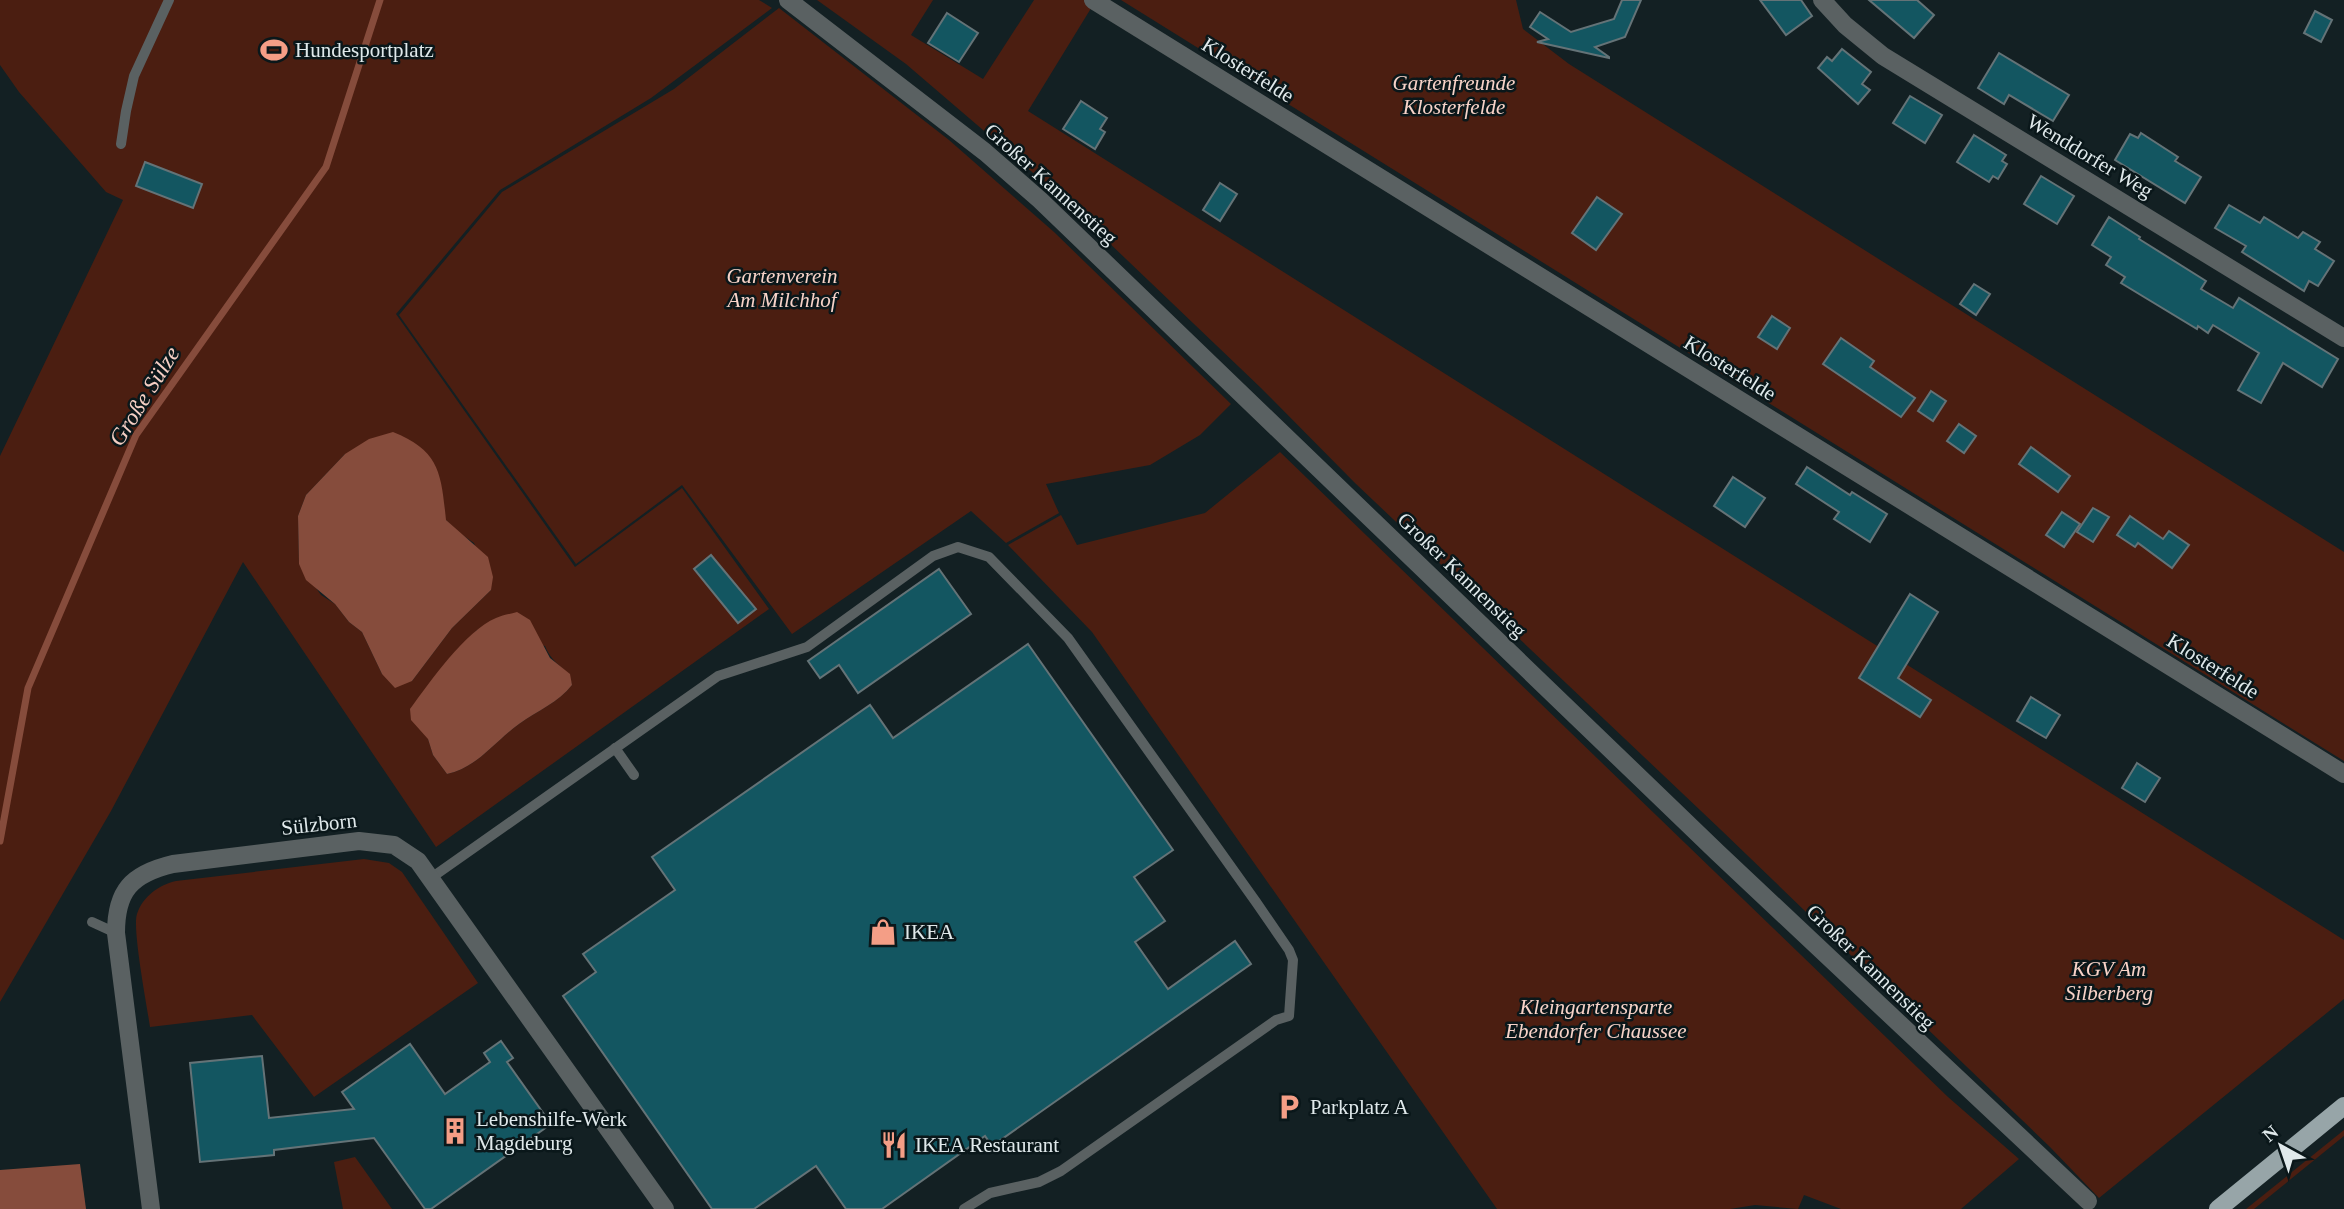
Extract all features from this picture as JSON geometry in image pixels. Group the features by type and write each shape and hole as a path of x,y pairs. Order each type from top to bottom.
{"main road":[{"path":"2218,1209 2344,1106"}],"street":[{"name":"Großer Kannenstieg","path":"788,0 985,152 1040,200 1728,863 2088,1201"},
{"name":"Klosterfelde","path":"1093,0 2344,774"},
{"name":"Wenddorfer Weg","path":"1822,0 1845,25 1883,56 2344,338"},
{"name":"Sülzborn","path":"151,1209 117,933 117,910 124,892 138,878 158,867 359,841 394,845 418,861 665,1209"}],"lane":[{"path":"121,144 134,76 169,0"},
{"path":"431,878 719,676 807,647 933,556 958,547 989,557 1068,638 1289,950 1293,960 1289,1016 1276,1020 1061,1171 1039,1182 990,1193 964,1209"},
{"path":"615,748 634,775"},
{"path":"92,922 117,933"}],"green space":[{"path":"0,0 759,0 772,8 651,98 500,190 396,314 575,567 682,488 769,609 436,847 243,562 111,811 0,1002 0,456 123,200 106,192 19,92 0,65","holes":["345,454 446,520 474,543 491,590 452,628 412,681 382,674 362,632 349,622 335,604 321,595 299,564 298,516 306,495","477,630 545,646 567,674 572,685 554,701 510,731 477,760 447,774 433,755 428,739 447,661"]},
{"name":"KGV Am Silberberg","path":"817,0 933,0 911,35 983,79 1034,0 1084,0 1093,5 1028,111 2344,940 2344,999 2099,1198 2050,1147 1355,483 1261,388 1059,195 906,64"},
{"name":"Gartenfreunde Klosterfelde","path":"1121,0 1516,0 1523,29 1569,64 2344,552 2344,761"},
{"name":"Gartenverein Am Milchhof","path":"779,8 949,140 1054,232 1231,404 1200,435 1150,465 1046,484 1059,513 1006,543 971,511 792,634 682,485 576,564 399,315 502,192 674,89"},
{"name":"Kleingartensparte Ebendorfer Chaussee","path":"1280,452 1948,1097 2019,1159 1961,1209 1841,1209 1804,1195 1798,1209 1755,1205 1730,1209 1497,1209 1092,632 1008,545 1061,515 1077,545 1205,513"},
{"path":"364,859 389,863 402,872 478,983 314,1097 252,1015 150,1027 136,922 143,902 152,892 176,881"},
{"path":"2344,1130 2344,1136 2254,1209 2246,1209"},
{"path":"355,1157 392,1209 343,1209 334,1162"}],"shaded area":[{"path":"393,432 409,439 429,456 439,477 446,520 488,557 493,577 491,590 452,628 412,681 395,688 382,674 362,632 349,622 335,604 306,580 299,564 298,516 306,495 345,454 369,439"},
{"path":"517,612 530,620 550,658 570,674 572,685 554,701 510,731 477,760 447,774 433,755 428,739 411,720 410,709 449,658 472,634 496,618"},
{"path":"80,1164 86,1209 0,1209 0,1170"}],"building":[{"path":"1622,0 1641,0 1625,37 1595,47 1609,58 1537,42 1548,39 1530,27 1540,12 1571,32 1614,19"},
{"path":"1760,0 1801,0 1812,16 1786,35"},
{"path":"1869,0 1917,0 1934,15 1914,38"},
{"path":"2315,11 2332,20 2321,42 2304,33"},
{"path":"947,13 978,33 959,62 928,43"},
{"path":"1842,49 1871,72 1862,84 1870,90 1858,104 1818,68 1827,57 1832,61"},
{"path":"1999,53 2069,95 2053,121 2009,95 2004,104 1978,88"},
{"path":"1910,96 1942,115 1925,143 1893,123"},
{"path":"1081,101 1107,118 1100,129 1105,132 1095,149 1063,129"},
{"path":"2141,133 2178,157 2175,161 2201,177 2185,203 2115,160 2130,134 2138,138"},
{"path":"1974,135 2006,155 2002,161 2007,164 1998,179 1993,176 1989,182 1957,162"},
{"path":"145,162 202,184 193,208 136,186"},
{"path":"2041,176 2074,196 2057,224 2024,204"},
{"path":"1220,183 1237,194 1220,221 1203,210"},
{"path":"1597,197 1622,214 1596,250 1572,233"},
{"path":"2229,205 2260,223 2264,217 2298,238 2303,232 2320,242 2315,249 2334,261 2318,286 2309,281 2304,291 2242,252 2246,246 2215,228"},
{"path":"2109,217 2206,281 2201,289 2233,308 2239,298 2338,359 2322,387 2283,363 2261,403 2238,390 2259,353 2213,325 2208,333 2198,326 2197,329 2121,283 2125,277 2106,265 2111,257 2092,245"},
{"path":"1974,284 1990,294 1976,315 1960,304"},
{"path":"1772,316 1790,328 1777,349 1758,337"},
{"path":"1841,338 1874,361 1870,367 1915,398 1901,417 1823,364"},
{"path":"1931,391 1946,401 1933,421 1918,411"},
{"path":"1959,424 1976,436 1964,453 1947,441"},
{"path":"2031,447 2070,476 2058,492 2019,464"},
{"path":"1807,467 1850,495 1852,492 1887,514 1870,542 1834,519 1839,512 1796,484"},
{"path":"1733,477 1765,498 1745,527 1714,506"},
{"path":"2093,508 2109,517 2093,542 2077,532"},
{"path":"2062,512 2080,524 2064,547 2046,535"},
{"path":"2130,516 2163,539 2169,531 2189,545 2172,568 2138,543 2135,547 2117,535"},
{"path":"711,555 756,609 738,623 694,569"},
{"path":"939,569 971,614 858,693 839,665 820,678 808,661"},
{"path":"1910,594 1938,612 1898,678 1931,700 1920,717 1859,678"},
{"name":"IKEA","path":"1028,644 1173,850 1134,877 1165,921 1135,942 1168,989 1235,941 1251,964 992,1146 985,1136 882,1209 846,1209 816,1166 754,1209 712,1209 563,996 596,972 583,954 675,890 652,857 870,705 893,738"},
{"path":"2031,697 2060,715 2046,738 2017,721"},
{"path":"2137,763 2160,778 2145,802 2122,788"},
{"name":"Lebenshilfe-Werk Magdeburg","path":"501,1041 513,1058 507,1062 551,1124 431,1209 425,1209 374,1138 274,1150 274,1155 200,1162 190,1063 262,1056 269,1118 354,1109 342,1092 410,1044 445,1094 490,1062 484,1053"}],"waterway":[{"name":"Große Sülze","path":"0,841 28,688 136,435 326,167 380,0"}],"place":[{"name":"Hundesportplatz","path":"274,50"},
{"name":"IKEA","path":"883,932"},
{"name":"Parkplatz A","path":"1289,1107"},
{"name":"Lebenshilfe-Werk Magdeburg","path":"455,1131"},
{"name":"IKEA Restaurant","path":"894,1145"}]}
